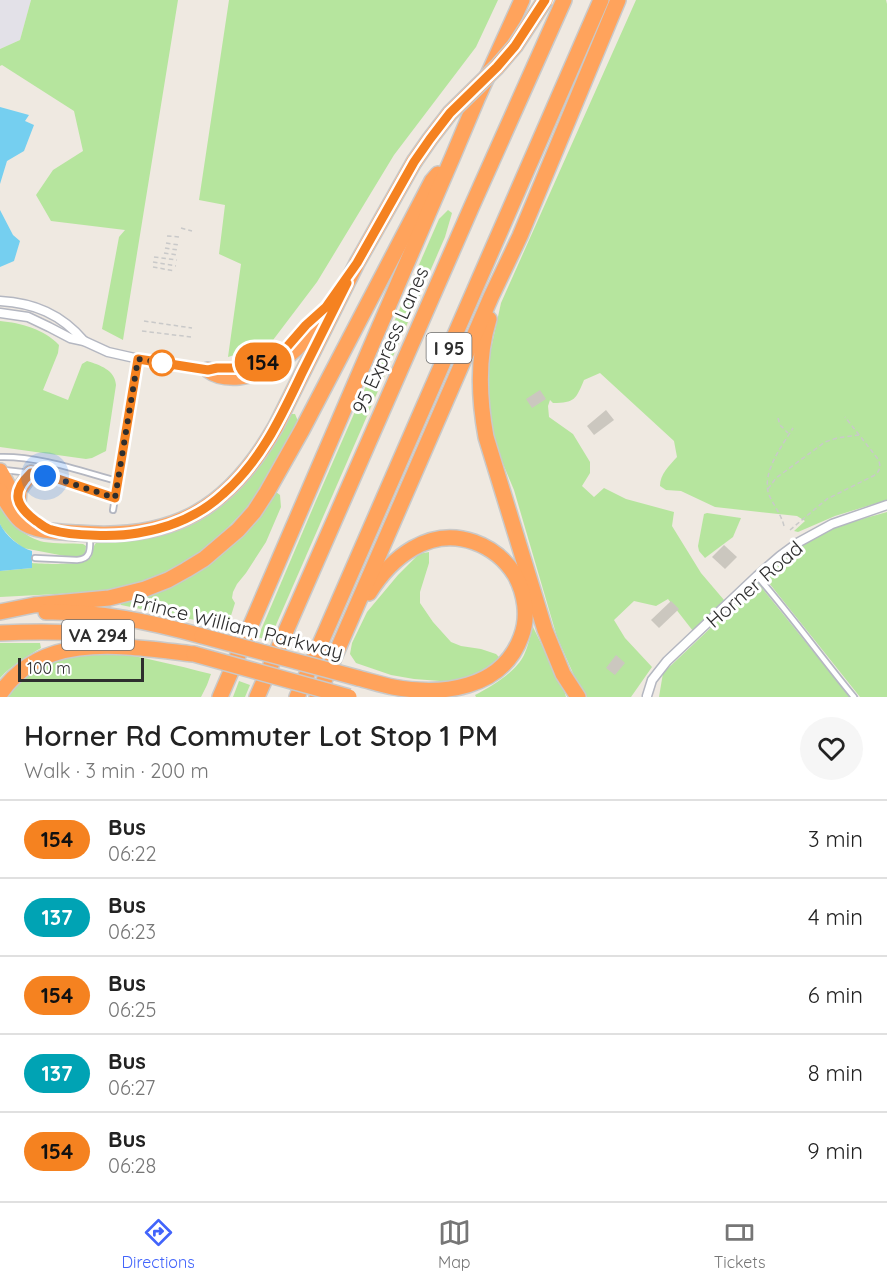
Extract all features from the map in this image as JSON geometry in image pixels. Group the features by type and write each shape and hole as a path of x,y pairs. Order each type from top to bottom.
{"highway":[{"path":"220,697 477,99 522,0"},
{"path":"0,491 15,516 21,522 36,529 121,535 137,534 177,523 208,506 222,495 239,479 259,454 276,426 357,263 414,162 450,113 515,46 545,0"},
{"name":"95 Express Lanes","path":"257,697 564,0"},
{"name":"I 95","path":"297,697 601,0"},
{"path":"317,697 490,297 516,243 618,0"},
{"path":"0,613 34,605 109,598 145,589 168,580 204,559 238,530 267,492 302,430 432,181 453,156"},
{"path":"516,243 487,325 481,366 481,410 489,448 545,630 563,674 578,697"},
{"path":"208,370 216,376 236,377 255,374 289,356 308,337 357,263"},
{"path":"0,471 18,503 49,530"},
{"path":"18,503 19,490 31,473"},
{"name":"Prince William Parkway","path":"0,613 57,612 123,617 394,687 440,690 461,687 482,680 506,662 520,639 525,621 523,595 509,566 493,551 482,545 454,537 433,539 408,551 386,570 376,582 349,627"},
{"name":"Prince William Parkway","path":"0,633 71,632 144,641 349,697"},
{"path":"0,694 14,676 25,667 66,650 110,645 194,654"}],"street":[{"path":"0,301 19,303 45,311 72,327 84,341"},
{"path":"0,313 28,317 70,338 84,341 108,352 208,370"},
{"name":"Horner Road","path":"647,696 652,680 658,672 780,556 811,535 849,517 887,506"}],"lane":[{"path":"113,510 138,359"},
{"path":"0,457 43,462 117,481"},
{"path":"0,471 31,473 58,479 115,498"},
{"path":"35,558 84,559 90,553 90,534"},
{"path":"757,576 777,598 854,697"}],"path":[{"path":"182,228 192,231"},
{"path":"167,236 180,237"},
{"path":"166,243 179,245"},
{"path":"165,248 178,250"},
{"path":"164,253 178,255"},
{"path":"154,257 177,260"},
{"path":"153,262 176,266"},
{"path":"153,267 175,271"},
{"path":"144,321 192,328"},
{"path":"142,331 191,337"},
{"path":"778,417 780,425 789,434"},
{"path":"790,530 827,498 879,471 881,466 878,459 845,417"},
{"path":"784,526 770,496 768,474 793,428"},
{"path":"768,489 776,478 825,442 860,435"}],"shaded area":[{"path":"0,0 31,0 20,40 0,49"}],"green space":[{"path":"31,0 178,0 123,340 102,329 119,237 125,230 51,221 36,195 53,170 83,151 74,111 2,65 0,66 0,49 20,40"},
{"path":"229,0 498,0 476,47 394,155 317,282 270,344 228,357 241,264 219,254 225,205 199,200"},
{"path":"636,0 886,0 887,500 835,516 798,532 794,531 805,521 797,516 715,507 681,491 666,490 660,486 663,474 677,457 674,441 600,373 584,380 574,399 553,403 550,400 549,417 573,434 590,462 590,473 582,486 594,497 604,488 626,499 674,512 672,526 701,573 724,600 693,631 668,599 656,606 634,601 614,620 625,638 652,667 631,697 587,697 576,680 557,637 514,490 496,447 485,376 501,303"},
{"path":"448,210 452,213 445,237 269,641 258,637 439,219"},
{"path":"0,321 32,328 53,339 59,345 43,390 68,400 82,364 87,361 102,366 113,375 116,385 106,451 86,459 0,447"},
{"path":"289,414 295,414 298,421 253,501 220,536 202,551 170,571 124,587 95,592 0,597 0,571 32,568 32,563 82,562 91,557 96,543 126,540 207,515 229,499 252,474"},
{"path":"276,492 280,495 281,507 266,542 233,592 232,598 235,603 229,622 195,620 121,605 119,601 154,591"},
{"path":"0,505 12,523 30,537 44,542 83,544 86,546 85,555 70,557 23,548 2,528"},
{"path":"887,512 887,697 860,697 765,578 794,552 821,534"},
{"path":"704,514 741,518 733,537 705,558 698,546"},
{"path":"429,552 429,563 420,592 420,603 451,642 481,649 499,657 493,666 461,681 414,679 391,675 356,663 350,654 352,643 367,612 419,554"},
{"path":"758,583 850,697 659,697 663,673"},
{"path":"533,627 566,697 476,697 475,695 509,673 520,661 527,649"},
{"path":"0,643 40,643 41,648 14,665 0,678"},
{"path":"105,652 145,658 211,674 201,697 4,697 12,686 50,659"},
{"path":"239,681 250,685 245,697 233,697"}],"water":[{"path":"0,107 29,115 25,121 34,125 24,151 7,161 0,184"},
{"path":"0,210 13,235 20,241 14,261 0,267"},
{"path":"0,524 13,540 32,551 32,568 0,571"}],"building":[{"path":"540,390 546,399 532,408 526,399"},
{"path":"606,410 614,420 594,435 587,426"},
{"path":"724,545 737,557 725,569 712,557"},
{"path":"671,601 679,609 659,628 651,620"},
{"path":"616,655 625,663 615,675 606,668"}],"bus line":[{"name":"154","path":"347,283 265,445 239,479 208,506 177,523 160,529 121,535 49,530 20,506 18,503 19,490 31,473 58,479 115,498 138,359 208,370 233,369 264,362 286,348 326,307 357,263 414,162 430,139 450,113 515,46 545,0"}],"route":[{"path":"45,476 115,498 138,359 167,364 162,363"}]}
